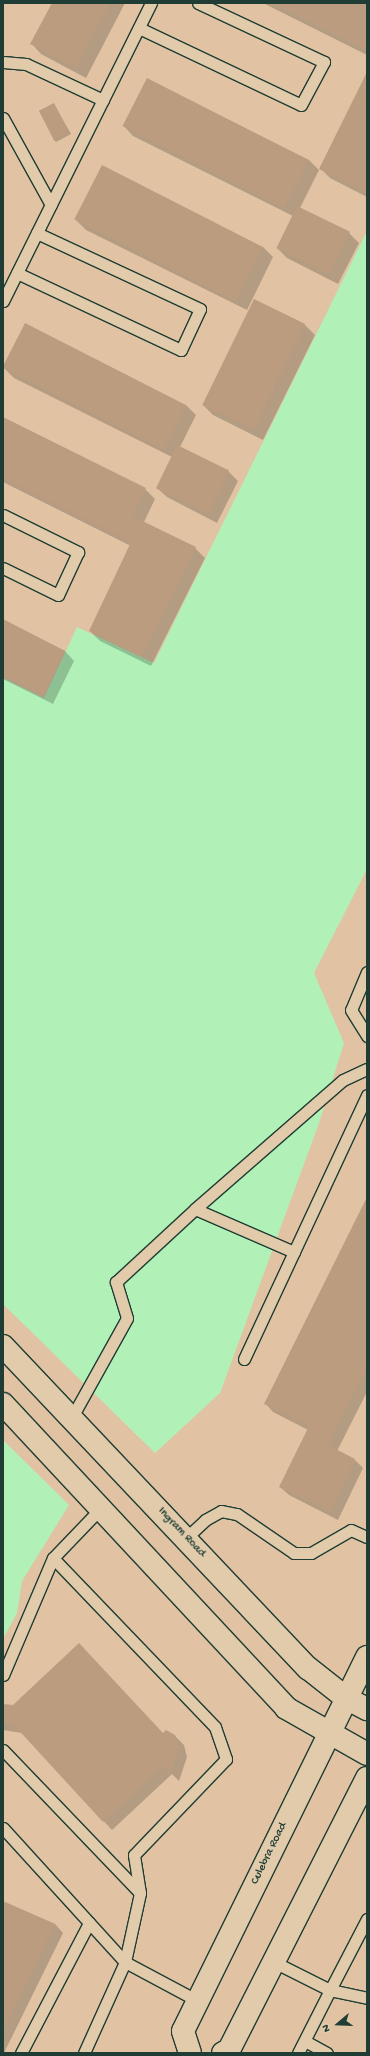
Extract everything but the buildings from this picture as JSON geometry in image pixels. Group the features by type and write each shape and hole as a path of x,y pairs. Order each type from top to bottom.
{"street":[{"name":"Ingram Road","path":"3,1346 72,1417 308,1668 346,1698 367,1709"},
{"path":"3,1404 286,1708 329,1734 367,1754"},
{"name":"Culebra Road","path":"190,2053 184,2030 367,1657"},
{"path":"223,2053 229,2050 367,1778"}],"lane":[{"path":"3,301 151,3"},
{"path":"139,28 301,106 324,62 198,3"},
{"path":"3,62 26,64 103,100"},
{"path":"3,118 51,205"},
{"path":"16,273 181,350 200,309 38,233"},
{"path":"3,515 78,552 58,595 3,568"},
{"path":"367,972 351,1010 367,1036"},
{"path":"72,1417 127,1318 116,1282 194,1209 343,1080 367,1069"},
{"path":"244,1359 367,1095"},
{"path":"194,1209 294,1252"},
{"path":"3,1675 53,1558 101,1508"},
{"path":"186,1538 206,1520 221,1511 237,1514 294,1553 311,1554 351,1530 367,1537"},
{"path":"53,1558 215,1727 226,1759 134,1855 140,1893 125,1962 84,2053"},
{"path":"3,1750 140,1893"},
{"path":"3,1828 125,1962 198,2001"},
{"path":"298,2053 367,1919"},
{"path":"21,2053 89,1922"},
{"path":"274,1962 330,1990 367,1998"},
{"path":"305,2041 327,2053"}],"green space":[{"path":"367,231 367,869 314,973 344,1043 319,1123 220,1393 155,1453 3,1304 3,678 44,698 77,627 154,663"},
{"path":"3,1440 69,1505 22,1581 17,1613 3,1639"}]}
